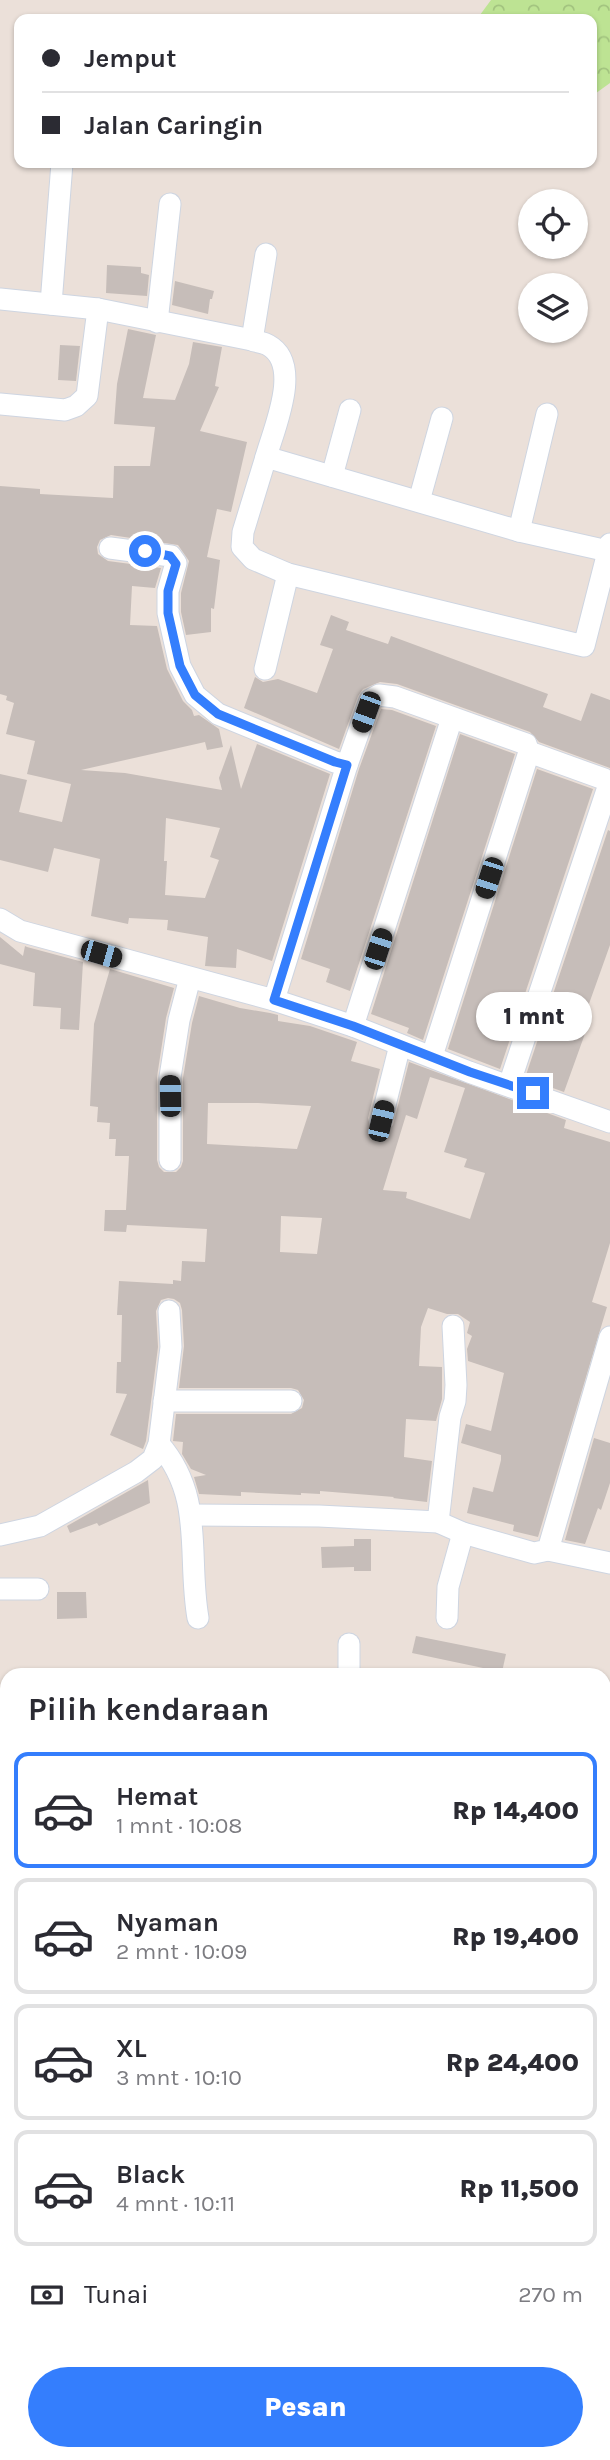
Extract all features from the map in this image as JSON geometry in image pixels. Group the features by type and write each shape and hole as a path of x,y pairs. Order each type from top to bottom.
{"street":[{"path":"51,304 62,168"},
{"path":"157,323 170,204"},
{"path":"251,340 265,254"},
{"path":"0,299 98,309 268,345 281,358 286,376 266,457 243,532 242,547 253,559 288,574 584,646 609,548 519,531 266,457"},
{"path":"0,404 65,410 76,406 87,396 98,309"},
{"path":"332,476 350,410"},
{"path":"519,531 547,414"},
{"path":"419,501 442,418"},
{"path":"110,548 170,556 176,564 168,591 168,613 180,666 195,695 218,714 347,765"},
{"path":"265,669 288,574"},
{"path":"274,1000 347,765 370,701 379,695 395,696 526,744 529,752 432,1056"},
{"path":"353,1026 452,718"},
{"path":"509,1085 609,784 604,779 529,752"},
{"path":"0,919 20,931 274,1000 353,1026 470,1072 610,1122"},
{"path":"170,1160 170,1077 190,978"},
{"path":"381,1121 400,1045"},
{"path":"0,1535 40,1526 114,1485 153,1459 159,1444 171,1348 169,1311"},
{"path":"438,1522 450,1417 455,1401 453,1326"},
{"path":"548,1550 610,1338"},
{"path":"164,1401 291,1401"},
{"path":"159,1444 182,1476 192,1515 193,1577 198,1618"},
{"path":"192,1515 319,1516 438,1522 463,1533 534,1553 548,1550 610,1563"},
{"path":"447,1618 448,1587 463,1533"},
{"path":"0,1589 38,1589"},
{"path":"349,1644 349,1668"}],"green space":[{"path":"491,0 610,0 610,83 597,92 597,14 481,14"}],"building":[{"path":"107,265 141,267 141,273 149,275 147,296 106,293"},
{"path":"175,281 214,291 208,314 172,305"},
{"path":"128,329 156,335 143,398 175,400 189,364 193,342 222,347 215,386 219,387 200,431 247,442 231,512 217,509 207,557 220,560 214,609 211,608 211,632 186,635 181,612 181,593 189,561 178,545 111,535 100,540 97,547 98,554 108,561 161,568 155,588 132,586 130,625 157,626 167,669 183,701 194,716 199,715 219,729 223,747 207,750 205,742 81,770 125,773 222,790 219,778 231,745 241,789 257,744 330,774 272,961 237,949 236,968 205,966 208,937 167,930 168,920 129,918 128,924 91,916 100,859 54,848 48,872 0,860 0,774 27,780 19,812 62,822 71,784 27,774 35,741 6,734 14,703 6,700 7,696 0,694 0,486 40,489 40,494 113,498 114,466 150,466 155,427 114,424 117,384","holes":["166,818 220,828 210,857 219,860 205,898 165,895"]},
{"path":"60,345 80,346 76,381 58,380"},
{"path":"331,615 349,622 346,630 388,644 391,636 548,694 543,707 581,721 591,693 610,700 610,768 539,742 530,732 397,684 380,682 363,689 339,749 244,708 255,677 263,682 278,679 317,693 333,649 320,645"},
{"path":"381,709 392,710 436,726 350,991 326,982 330,969 301,959 359,769"},
{"path":"460,734 515,754 423,1040 407,1033 409,1028 371,1014"},
{"path":"537,769 593,789 500,1069 448,1049"},
{"path":"608,830 610,945 585,1015 591,1017 564,1092 525,1078"},
{"path":"0,937 23,956 25,946 83,962 79,1030 60,1029 61,1008 33,1006 35,973 0,964"},
{"path":"110,969 174,988 166,1018 157,1077 157,1160 164,1172 176,1172 183,1161 183,1078 199,996 278,1015 278,1021 310,1026 357,1042 351,1061 380,1069 368,1118 371,1130 377,1133 385,1133 393,1125 409,1062 566,1120 564,1128 610,1142 610,1243 592,1302 607,1307 538,1537 513,1531 514,1525 467,1513 473,1487 493,1492 501,1455 461,1443 466,1424 491,1431 504,1373 468,1361 467,1349 472,1336 467,1333 470,1322 458,1314 447,1314 428,1308 421,1327 419,1366 442,1367 442,1399 436,1421 406,1419 404,1457 432,1461 427,1502 320,1491 320,1494 301,1495 241,1492 241,1496 199,1494 194,1477 206,1475 191,1469 182,1454 183,1442 173,1441 176,1414 291,1414 302,1408 304,1400 298,1390 291,1388 179,1388 184,1346 182,1310 180,1303 174,1299 161,1300 156,1311 158,1347 143,1449 110,1435 127,1394 116,1393 117,1362 121,1362 122,1315 117,1315 119,1281 173,1284 173,1280 181,1281 182,1261 205,1262 207,1229 127,1225 126,1232 104,1231 105,1210 126,1210 129,1156 115,1156 116,1139 109,1139 110,1123 97,1122 98,1107 90,1106 94,1024","holes":["430,1077 465,1088 444,1152 467,1159 464,1167 485,1173 470,1219 406,1198 407,1192 383,1190 406,1115 417,1119","208,1103 258,1103 311,1106 297,1149 207,1144","281,1216 322,1218 317,1254 280,1252"]},
{"path":"594,1438 610,1443 610,1483 585,1544 565,1540"},
{"path":"148,1480 150,1503 99,1526 97,1523 70,1533 67,1526"},
{"path":"354,1539 371,1539 371,1571 354,1571 354,1567 322,1568 321,1547 354,1546"},
{"path":"57,1592 86,1592 87,1618 57,1619"},
{"path":"416,1636 506,1654 503,1668 483,1668 412,1653"}],"route":[{"path":"145,551 170,556 176,564 168,591 168,613 180,666 195,695 218,714 347,765 274,1000 353,1026 470,1072 533,1093"}]}
